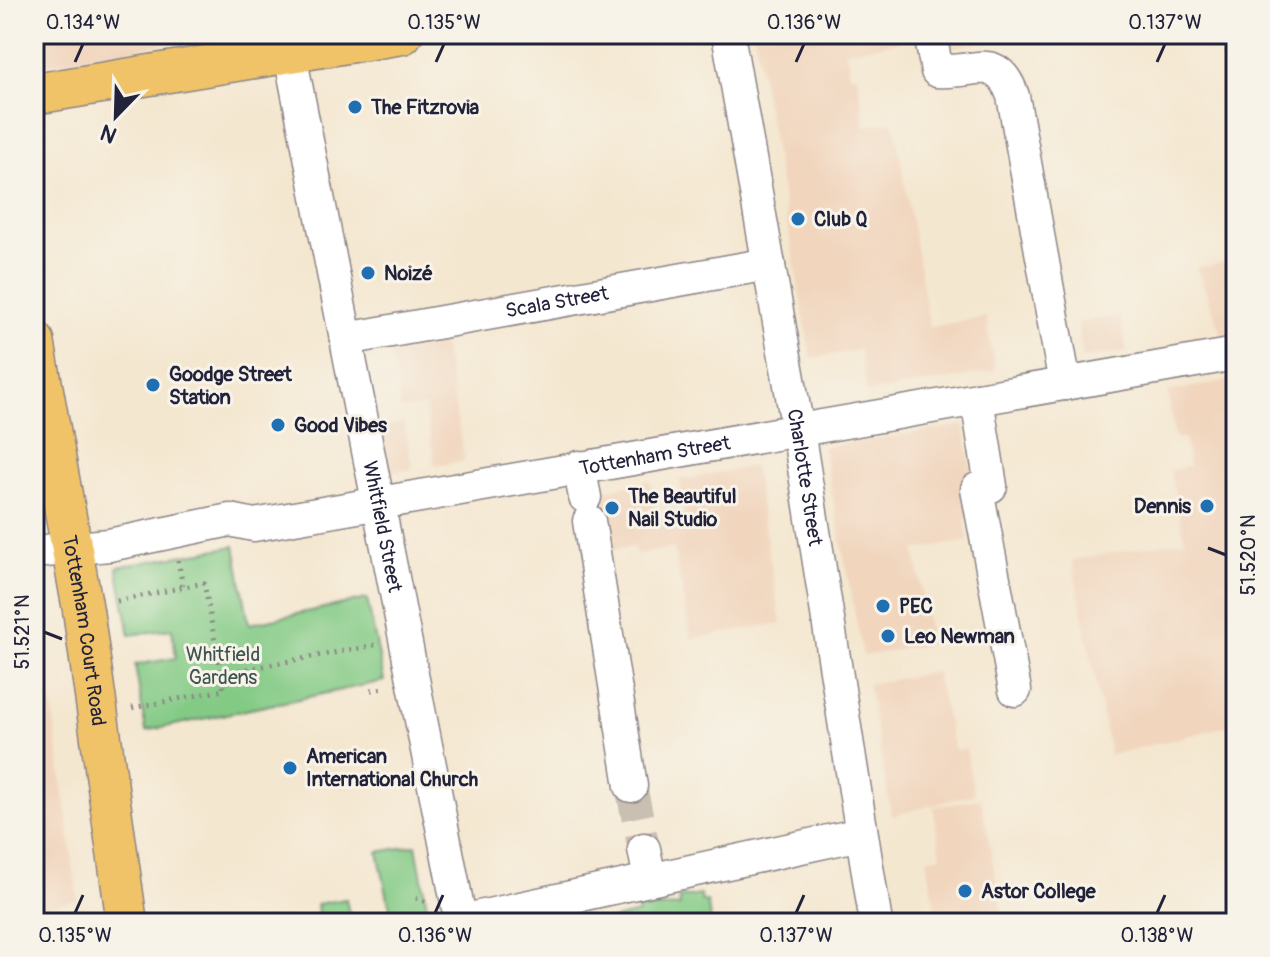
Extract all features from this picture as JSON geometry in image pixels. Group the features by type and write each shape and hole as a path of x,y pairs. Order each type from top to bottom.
{"main road":[{"path":"34,94 288,43 402,34"},
{"name":"Tottenham Court Road","path":"34,341 83,610 118,838 127,923"}],"street":[{"name":"Charlotte Street","path":"728,34 798,430 876,923"},
{"path":"930,34 937,71 996,68 1005,74 1013,96 1065,384"},
{"name":"Whitfield Street","path":"288,43 461,922"},
{"name":"Scala Street","path":"346,339 769,264"},
{"name":"Tottenham Street","path":"34,552 73,549 230,520 254,525 377,503 584,495 798,430 1236,354"},
{"path":"977,399 991,486 977,489 1015,690"},
{"path":"584,495 631,786"},
{"path":"461,922 647,864 861,834"}],"path":[{"path":"1224,34 1230,65"},
{"path":"83,610 204,583 224,690 142,706"},
{"path":"221,674 404,639"},
{"path":"371,690 385,687"}],"shaded area":[{"path":"34,34 223,34 34,67"},
{"path":"754,34 897,34 899,42 846,51 850,76 857,75 865,126 894,122 930,327 986,317 995,371 867,393 860,350 811,358"},
{"path":"948,34 1033,34 949,48"},
{"path":"1236,260 1236,334 1223,337 1197,268"},
{"path":"1120,315 1127,351 1083,358 1077,323"},
{"path":"443,343 465,461 435,466 425,406 401,410 390,352"},
{"path":"1236,379 1236,724 1110,755 1072,560 1185,540 1170,471 1189,466 1185,438 1175,438 1168,392"},
{"path":"404,423 412,469 389,472 379,428"},
{"path":"964,425 973,480 970,519 965,520 969,541 915,550 931,644 863,656 823,447"},
{"path":"754,468 781,623 691,639 674,548 636,554 634,547 609,551 601,537 593,492 650,481 657,519 685,514 680,480"},
{"path":"34,568 78,900 34,908"},
{"path":"936,672 954,750 966,749 974,794 892,816 868,684"},
{"name":"Astor College","path":"981,799 1004,923 937,923 927,859 941,856 933,807"}],"green space":[{"name":"Whitfield Gardens","path":"235,546 249,624 367,599 384,681 146,731 135,665 176,658 172,629 130,635 117,567"},
{"path":"416,845 430,923 363,923 392,917 378,852"},
{"path":"700,895 702,901 707,901 711,923 599,923 638,913 637,909 680,906 679,898"},
{"path":"346,899 351,923 319,923 317,904"}],"tunnel":[{"path":"631,786 644,849"}],"place":[{"name":"The Fitzrovia","path":"355,107"},
{"name":"Club Q","path":"798,219"},
{"name":"Noizé","path":"368,273"},
{"name":"Goodge Street Station","path":"153,385"},
{"name":"Good Vibes","path":"278,425"},
{"name":"Dennis","path":"1207,506"},
{"name":"The Beautiful Nail Studio","path":"612,508"},
{"name":"PEC","path":"883,606"},
{"name":"Leo Newman","path":"888,636"},
{"name":"American International Church","path":"290,768"},
{"name":"Astor College","path":"965,891"}]}
